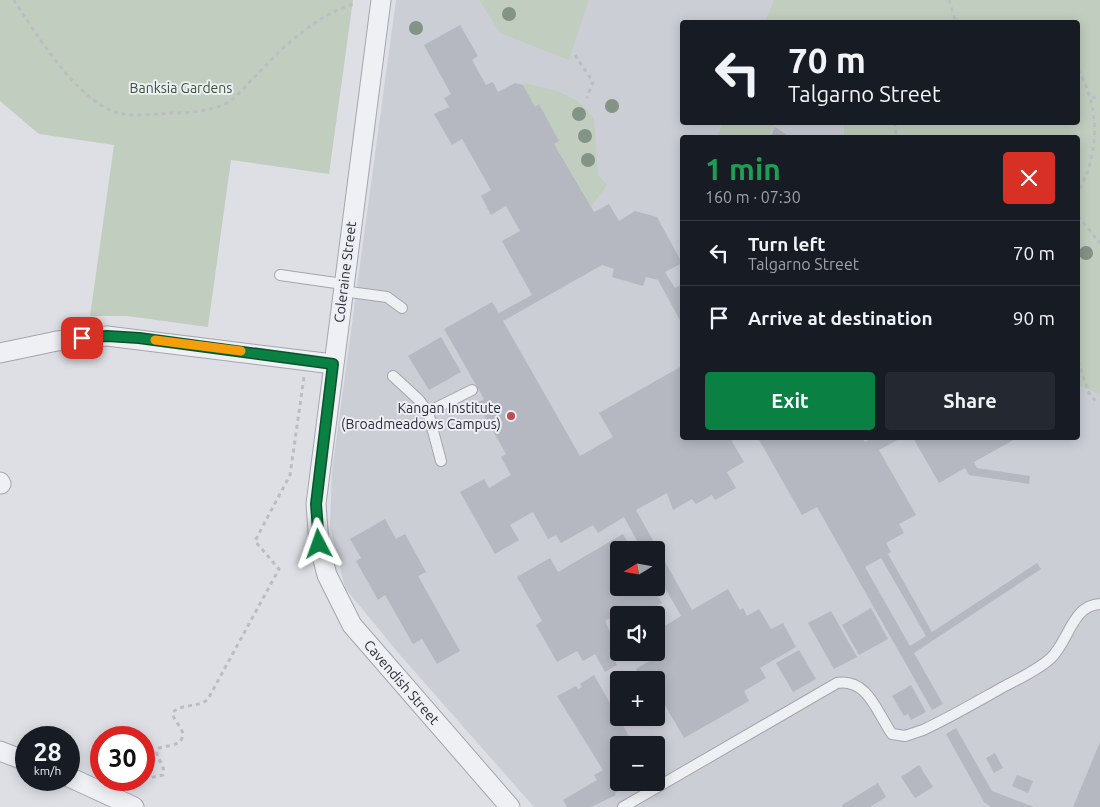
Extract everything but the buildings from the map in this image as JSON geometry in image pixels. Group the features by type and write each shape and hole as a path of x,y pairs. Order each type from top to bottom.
{"street":[{"name":"Coleraine Street","path":"319,544 316,504 380,0"},
{"path":"0,353 57,341 107,336 333,364"},
{"name":"Cavendish Street","path":"319,544 327,575 352,625 510,807"},
{"path":"0,751 15,757"},
{"path":"80,782 134,807"}],"lane":[{"path":"280,276 386,297 402,308"},
{"path":"393,376 420,400 428,412 441,461"},
{"path":"428,412 472,390"},
{"path":"622,807 837,683 853,683 860,686 892,734 905,736 923,730 1050,659 1062,646 1080,613 1087,606 1100,604"}],"path":[{"path":"14,0 78,87 105,108 126,114 191,112 230,100 267,63 316,23 332,12 354,4"},
{"path":"949,0 955,20"},
{"path":"575,55 593,82 587,98"},
{"path":"1080,74 1092,98 1098,125 1099,144 1090,171 1080,188"},
{"path":"1092,98 1100,96"},
{"path":"1080,218 1100,243"},
{"path":"155,777 163,775 164,768 156,753 157,748 175,744 182,738 182,729 173,718 173,712 179,708 202,704 208,699 279,569 255,541 293,465 306,360"},
{"path":"1080,367 1089,393 1096,403"}],"shaded area":[{"name":"Kangan Institute (Broadmeadows Campus)","path":"396,0 776,0 807,20 680,20 680,125 843,125 844,135 680,135 680,440 1080,440 1080,387 1100,395 1100,807 534,807 400,655 345,588 330,527 332,471"}],"green space":[{"name":"Banksia Gardens","path":"0,0 353,0 329,174 231,160 208,327 127,316 90,316 114,145 39,134 0,101"},
{"path":"479,0 589,0 569,60 500,33"},
{"path":"774,0 1100,0 1100,395 1080,387 1080,135 844,135 843,125 1080,125 1080,20 766,20"},
{"path":"526,83 558,91 578,101 594,118 598,175 607,185 591,207 554,144 559,141 539,105 535,107 523,85"},
{"path":"722,125 775,125 769,135 718,135"}],"slow traffic":[{"path":"155,340 241,351"}],"place":[{"name":"Kangan Institute (Broadmeadows Campus)","path":"511,416"}],"route":[{"path":"82,338 107,336 139,338 333,364 316,504 319,544"}]}
